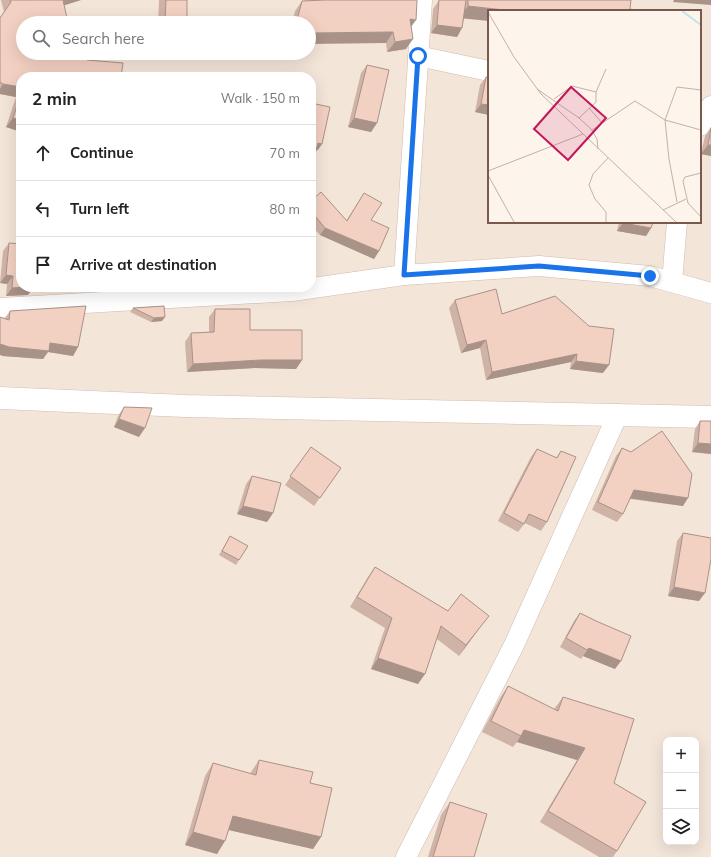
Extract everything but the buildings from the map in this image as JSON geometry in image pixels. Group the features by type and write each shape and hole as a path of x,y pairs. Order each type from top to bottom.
{"street":[{"path":"404,275 422,0"},
{"path":"418,56 488,71"},
{"path":"701,96 711,99"},
{"path":"701,124 711,106"},
{"path":"672,282 676,223"},
{"path":"316,288 404,275 539,266 650,276 711,293"},
{"path":"0,308 275,292"},
{"path":"0,398 185,406 711,417"},
{"path":"406,857 514,645 618,414"}],"shaded area":[{"path":"0,0 711,0 711,857 0,857"}],"route":[{"path":"418,56 404,275 539,266 650,276"}]}
